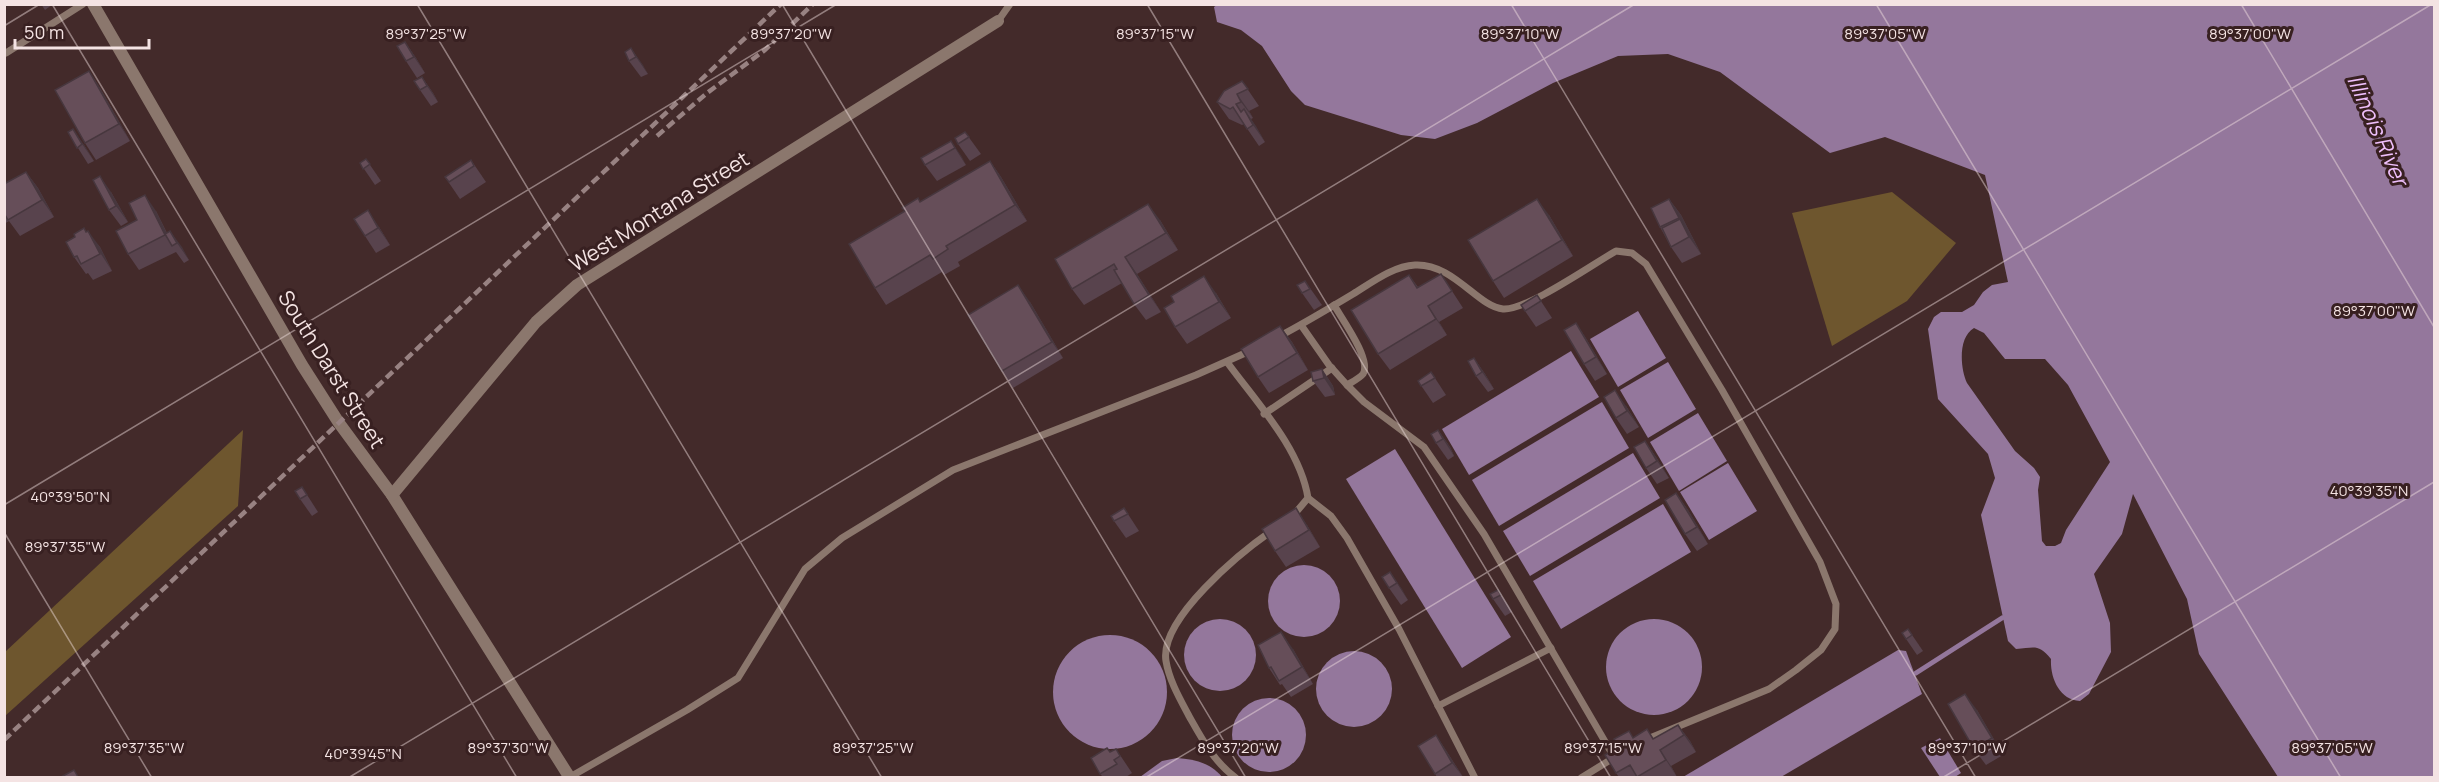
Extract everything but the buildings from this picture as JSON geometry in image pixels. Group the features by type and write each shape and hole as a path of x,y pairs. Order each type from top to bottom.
{"street":[{"name":"South Darst Street","path":"93,4 302,365 339,423 392,495 570,777"},
{"name":"West Montana Street","path":"392,495 536,322 577,285 998,21"}],"lane":[{"path":"6,53 83,4"},
{"path":"998,21 1010,4"},
{"path":"1272,340 1400,268 1415,265 1433,267 1457,279 1486,301 1502,309 1525,304 1616,251 1632,253 1646,264 1815,552 1836,604 1835,629 1821,650 1769,689 1684,723 1637,745"},
{"path":"1334,305 1362,353 1365,365 1362,374 1347,384"},
{"path":"1301,325 1332,368 1364,402 1424,447 1484,534 1617,755 1581,777"},
{"path":"570,777 738,678 805,569 842,538 953,470 1227,362 1263,345"},
{"path":"1227,362 1294,455 1305,479 1308,498 1331,516 1347,538 1399,629 1475,777"},
{"path":"1264,414 1332,368"},
{"path":"1287,520 1296,514 1308,498"},
{"path":"1236,777 1209,752 1179,697 1166,660 1168,639 1186,609 1222,571 1278,526"},
{"path":"1438,706 1551,648"}],"shaded area":[{"path":"1892,192 1956,243 1907,301 1832,346 1792,213"},
{"path":"243,430 238,506 5,716 5,652"}],"water":[{"name":"Illinois River","path":"1217,5 2434,5 2434,777 2278,777 2199,654 2187,599 2133,494 2122,534 2094,574 2110,623 2111,652 2089,694 2080,701 2066,697 2054,680 2051,659 2047,654 2035,648 2016,649 2008,641 1981,515 1995,478 1988,454 1938,399 1928,329 1934,317 1941,312 1962,312 1974,305 1983,292 1992,285 2008,282 1985,175 1885,137 1830,153 1720,72 1668,54 1618,56 1553,83 1477,123 1435,139 1401,135 1305,105 1291,91 1262,46 1241,30 1217,22 1214,7","holes":["1974,328 1984,333 2005,359 2045,359 2068,385 2110,462 2066,530 2061,543 2055,546 2046,546 2042,541 2038,490 2040,477 2034,468 2015,451 1967,383 1962,361 1965,338"]},
{"path":"1638,311 1666,358 1618,387 1590,339"},
{"path":"1571,351 1599,397 1469,475 1442,429"},
{"path":"1668,362 1696,409 1648,438 1620,390"},
{"path":"1602,402 1629,448 1499,526 1472,480"},
{"path":"1698,413 1727,461 1679,491 1650,442"},
{"path":"1395,449 1511,637 1462,668 1346,479"},
{"path":"1633,453 1660,498 1530,576 1503,531"},
{"path":"1728,463 1757,511 1709,540 1680,492"},
{"path":"1663,504 1691,552 1561,629 1533,581"},
{"path":"1304,565 1324,571 1334,581 1340,601 1334,621 1324,631 1304,637 1284,631 1274,621 1268,601 1274,581 1284,571"},
{"path":"1220,619 1234,622 1246,629 1253,641 1256,655 1253,669 1246,681 1234,688 1220,691 1206,688 1194,681 1187,669 1184,655 1187,641 1194,629 1206,622"},
{"path":"1654,619 1672,623 1688,633 1698,649 1702,667 1698,685 1688,701 1672,711 1654,715 1636,711 1620,701 1610,685 1606,667 1610,649 1620,633 1636,623"},
{"path":"1110,635 1132,640 1150,652 1162,670 1167,692 1162,714 1150,732 1132,744 1110,749 1088,744 1070,732 1058,714 1053,692 1058,670 1070,652 1088,640"},
{"path":"1898,650 1906,651 1922,694 1781,777 1683,777"},
{"path":"1347,651 1361,651 1375,657 1386,668 1392,682 1389,704 1381,716 1361,727 1347,727 1333,721 1322,710 1316,696 1316,682 1322,668 1333,657"},
{"path":"1262,698 1276,698 1290,704 1300,714 1306,728 1304,749 1290,766 1276,772 1262,772 1248,766 1238,756 1232,742 1232,728 1238,714 1248,704"},
{"path":"1940,738 1961,773 1955,777 1940,777 1921,748"},
{"path":"1177,758 1202,763 1213,768 1222,777 1140,777 1162,761"}],"waterway":[{"path":"1916,673 2002,618"}],"railway":[{"path":"4,740 781,4"},
{"path":"657,136 707,93 765,50 813,4"}]}
